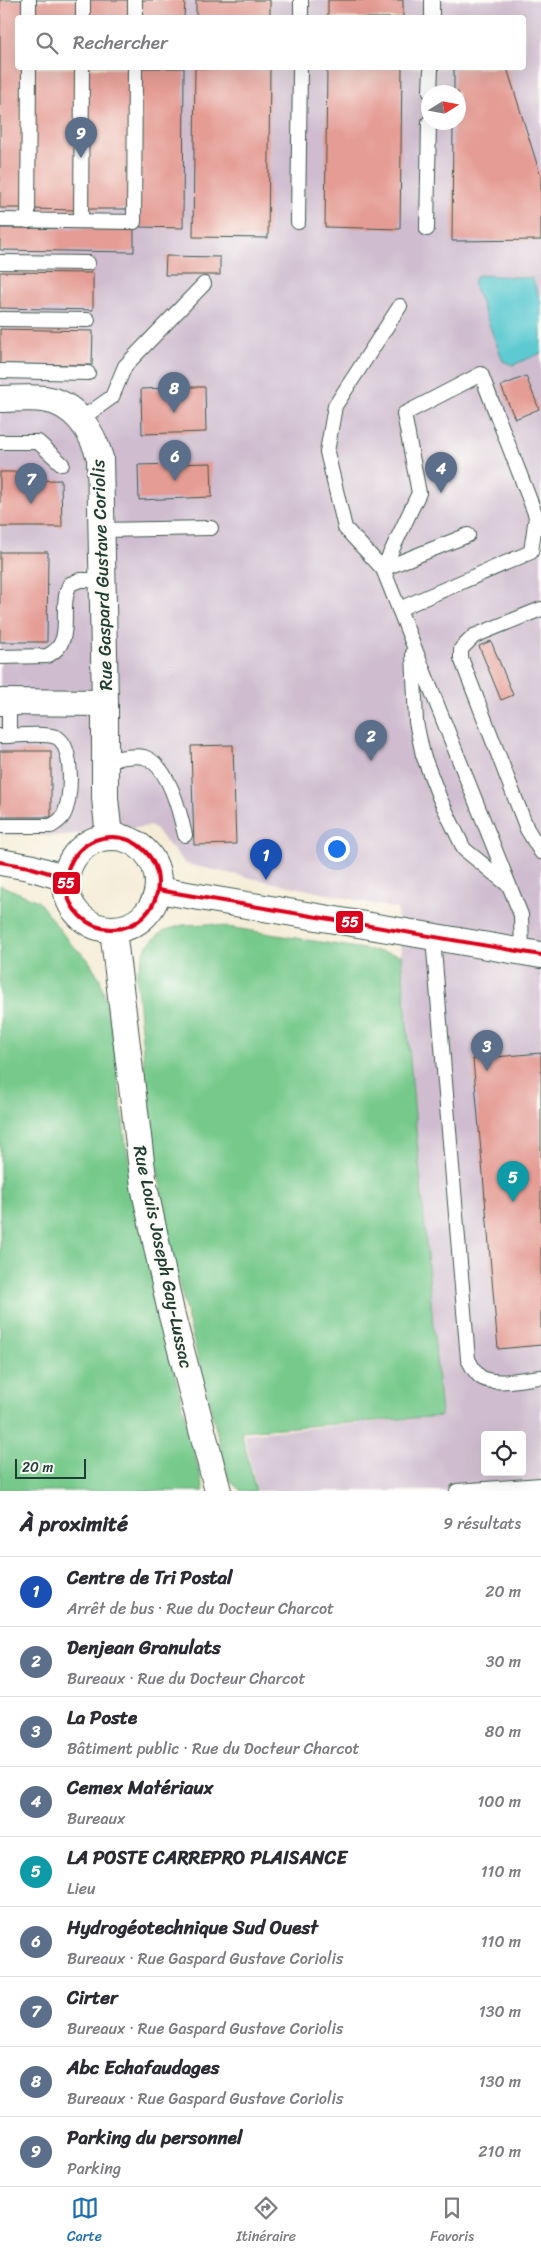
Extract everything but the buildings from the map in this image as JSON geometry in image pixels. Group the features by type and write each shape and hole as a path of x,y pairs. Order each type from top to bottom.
{"street":[{"name":"Rue Gaspard Gustave Coriolis","path":"0,399 45,399 62,405 81,420 94,437 100,458 105,798 109,838"},
{"name":"Rue Gaspard Gustave Coriolis","path":"4,702 105,703"},
{"path":"109,838 123,839 135,844 146,852 156,870 158,890 154,903 137,922 126,928 113,930 97,927 84,920 73,908 67,894 66,878 70,866 80,851 97,840 109,838"},
{"path":"0,862 29,867 66,878"},
{"path":"158,890 532,954"},
{"name":"Rue Louis Joseph Gay-Lussac","path":"113,930 144,1186 171,1312 218,1491"}],"lane":[{"path":"29,15 30,0"},
{"path":"82,15 83,0"},
{"path":"135,15 136,0"},
{"path":"301,0 301,15"},
{"path":"432,0 432,15"},
{"path":"28,220 29,70"},
{"path":"81,221 82,70"},
{"path":"0,220 134,222 135,70"},
{"path":"298,222 300,70"},
{"path":"430,85 431,70"},
{"path":"427,229 429,130"},
{"path":"0,262 88,263"},
{"path":"81,420 112,397 125,366 204,284"},
{"path":"400,306 334,406 327,452 345,528 383,569 521,915 532,954"},
{"path":"0,319 88,320"},
{"path":"0,371 88,373"},
{"path":"383,569 419,493 404,414 481,374 536,516 531,552 399,609"},
{"path":"0,442 38,442 62,464"},
{"path":"102,530 211,528"},
{"path":"383,569 468,535"},
{"path":"0,657 46,656 53,653 63,641 65,599 70,584 80,580 103,580"},
{"path":"541,609 474,636 461,649 461,658 527,829 541,852"},
{"path":"412,642 416,722 423,755 440,799 464,849 509,886"},
{"path":"0,826 51,826 62,818 68,801 69,758 64,744 52,736 4,736 4,702"},
{"path":"105,760 143,757 153,762 162,772 170,787 185,835"},
{"path":"433,938 468,1359 474,1370 482,1378 496,1381 541,1377"},
{"path":"457,1491 541,1485"}],"shaded area":[{"path":"0,0 541,0 541,1491 257,1491 244,1434 441,1416 397,909 186,864 152,826 56,836 0,834"}],"green space":[{"path":"0,885 38,901 70,943 87,958 100,979 111,1022 126,1145 156,1300 204,1491 0,1491"},
{"path":"209,924 401,955 441,1416 241,1431 256,1491 241,1491 229,1480 173,1260 149,1116 136,975 147,945 163,931 183,925"}],"water":[{"path":"478,275 532,278 541,302 541,353 513,365 503,361 473,282"}],"transit line":[{"name":"55","path":"112,837 129,841 144,851 154,866 158,883 154,900 144,915 129,925 112,929 95,925 80,915 70,900 66,883 70,866 80,851 95,841 112,837"},
{"name":"55","path":"0,862 29,867 66,878"},
{"name":"55","path":"158,890 541,955"}],"place":[{"name":"Parking du personnel","path":"81,158"},
{"name":"Abc Echafaudages","path":"174,413"},
{"name":"Hydrogéotechnique Sud Ouest","path":"175,481"},
{"name":"Cemex Matériaux","path":"441,493"},
{"name":"Cirter","path":"31,504"},
{"name":"Denjean Granulats","path":"371,761"},
{"name":"Centre de Tri Postal","path":"266,880"},
{"name":"La Poste","path":"487,1071"},
{"name":"LA POSTE CARREPRO PLAISANCE","path":"513,1202"}]}
